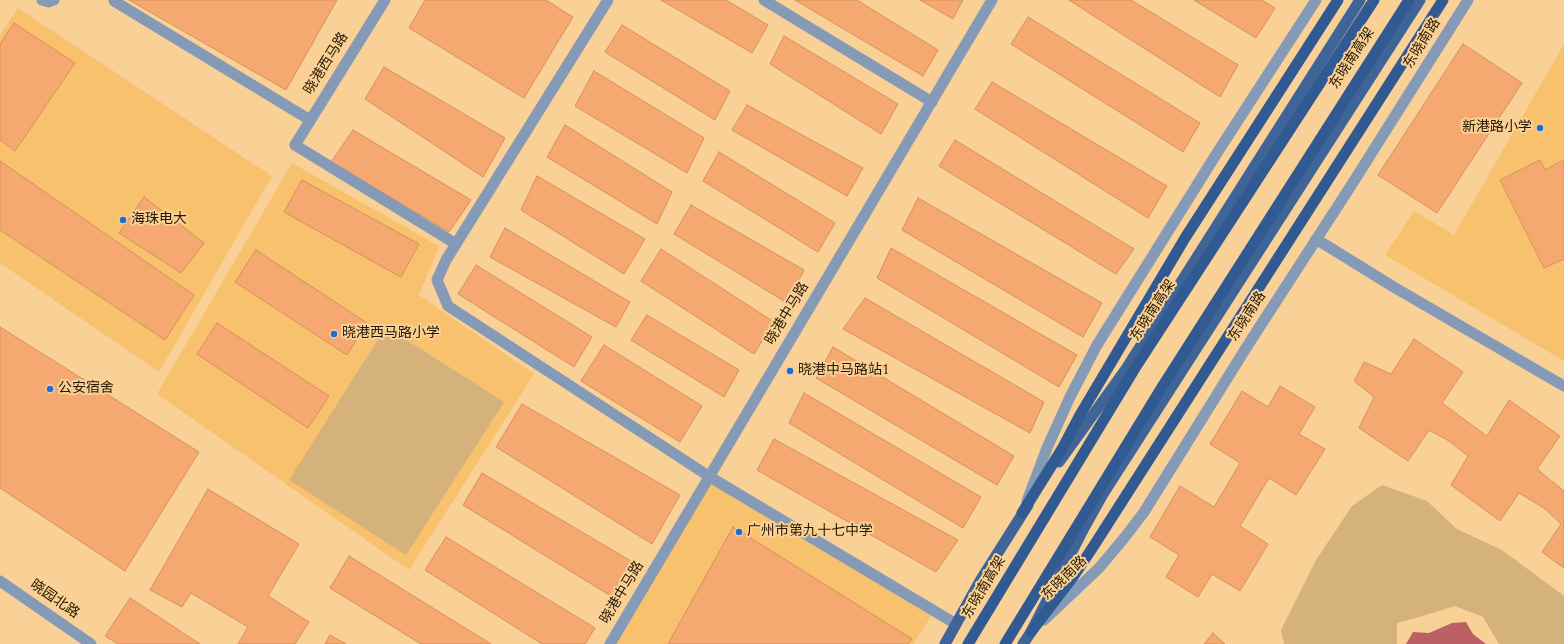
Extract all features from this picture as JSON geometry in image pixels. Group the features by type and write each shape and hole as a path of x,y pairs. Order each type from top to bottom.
{"highway":[{"path":"1022,513 1062,448 1163,272 1338,0"},
{"name":"东晓南高架","path":"968,644 1137,365 1374,0"},
{"name":"东晓南高架","path":"1005,644 1162,387 1409,0"},
{"path":"1031,632 1073,577 1093,547 1444,0"}],"main road":[{"path":"945,644 983,576 1022,513 1126,369 1360,0"},
{"name":"东晓南路","path":"1023,644 1031,632 1062,569 1104,494 1420,0"}],"street":[{"path":"42,0 49,2 54,0"},
{"name":"晓港西马路","path":"385,0 295,145 456,244"},
{"path":"608,0 446,260 437,280 448,306 710,476 956,624"},
{"path":"764,0 932,102"},
{"name":"晓港中马路","path":"610,644 992,0"},
{"path":"1022,513 1047,448 1070,397 1097,345 1217,153 1316,0"},
{"name":"东晓南路","path":"1031,632 1099,568 1144,512 1246,348 1468,0"},
{"path":"114,1 310,120"},
{"path":"1316,239 1392,286 1564,386"},
{"name":"晓园北路","path":"0,581 91,644"}],"shaded area":[{"name":"海珠电大","path":"18,8 272,176 159,372 0,263 0,35"},
{"name":"新港路小学","path":"1564,44 1564,361 1385,255 1414,211 1454,235"},
{"name":"晓港西马路小学","path":"292,163 439,246 419,295 534,374 409,570 157,394"},
{"path":"386,327 504,402 406,555 289,480"},
{"name":"广州市第九十七中学","path":"710,477 934,612 913,644 610,644"},
{"path":"1382,485 1427,501 1457,529 1502,550 1564,596 1564,644 1499,644 1483,617 1455,606 1397,623 1397,644 1284,644 1281,630 1316,560 1352,506"},
{"path":"1466,622 1473,634 1486,644 1406,644 1413,632 1429,633 1452,623"}],"building":[{"path":"129,0 337,0 286,90"},
{"path":"425,0 546,0 573,17 524,98 409,28"},
{"path":"661,0 726,0 768,25 752,53"},
{"path":"795,0 857,0 938,50 923,76"},
{"path":"920,0 963,0 953,19"},
{"path":"1069,0 1131,0 1238,65 1220,97"},
{"path":"1194,0 1262,0 1275,8 1256,38"},
{"path":"1028,17 1200,123 1183,152 1011,44"},
{"path":"14,23 75,63 15,151 0,140 0,44"},
{"path":"622,25 730,91 715,120 605,52"},
{"path":"784,36 898,104 881,134 770,64"},
{"path":"1463,44 1522,83 1437,213 1378,175"},
{"path":"384,67 505,138 483,177 365,99"},
{"path":"594,71 704,138 687,173 575,106"},
{"path":"992,82 1167,186 1148,218 975,109"},
{"path":"747,105 863,168 847,196 732,130"},
{"path":"565,125 672,192 657,224 547,157"},
{"path":"353,130 471,200 449,232 331,162"},
{"path":"955,140 1134,249 1116,274 939,166"},
{"path":"719,152 835,223 818,252 703,181"},
{"path":"1540,160 1545,170 1564,160 1564,259 1544,268 1500,180"},
{"path":"0,161 194,295 165,340 0,230"},
{"path":"537,176 645,239 624,274 521,210"},
{"path":"302,180 419,244 401,277 284,212"},
{"path":"144,197 204,243 181,273 119,233"},
{"path":"918,198 1102,303 1083,337 902,230"},
{"path":"691,205 804,270 787,303 674,234"},
{"path":"505,228 630,302 616,327 490,257"},
{"path":"891,248 1077,355 1059,387 877,278"},
{"path":"661,249 774,322 754,354 641,281"},
{"path":"256,250 367,323 347,355 235,282"},
{"path":"476,265 592,337 574,367 458,294"},
{"path":"865,298 1044,402 1030,433 843,329"},
{"path":"647,315 739,370 724,397 631,340"},
{"path":"217,323 329,396 308,428 197,354"},
{"name":"公安宿舍","path":"0,327 199,452 125,571 0,488"},
{"path":"1414,339 1463,372 1442,403 1487,436 1509,400 1560,436 1537,469 1564,491 1564,568 1542,552 1561,524 1544,508 1519,493 1500,521 1451,485 1468,456 1449,441 1429,430 1408,461 1359,428 1374,397 1354,381 1364,362 1391,374"},
{"path":"604,345 702,406 680,442 581,381"},
{"path":"833,347 1014,456 997,485 816,378"},
{"path":"1280,386 1315,407 1299,434 1325,449 1296,495 1269,478 1240,526 1268,544 1240,591 1212,574 1198,597 1166,577 1179,555 1150,537 1180,486 1214,507 1240,463 1210,444 1242,391 1268,407"},
{"path":"804,393 981,497 963,528 789,423"},
{"path":"522,404 680,495 652,544 496,447"},
{"path":"774,439 958,540 936,572 757,470"},
{"path":"482,473 636,564 614,598 463,505"},
{"path":"208,489 299,544 268,596 309,622 295,644 238,644 248,627 191,593 182,607 150,590"},
{"path":"733,527 912,639 908,644 668,644"},
{"path":"446,537 595,628 585,644 542,644 425,570"},
{"path":"349,556 491,644 421,644 330,588"},
{"path":"130,598 200,644 118,644 105,636"},
{"path":"1213,633 1225,644 1204,644"},
{"path":"330,635 346,644 325,644"}],"place":[{"name":"新港路小学","path":"1540,128"},
{"name":"海珠电大","path":"123,220"},
{"name":"晓港西马路小学","path":"334,334"},
{"name":"晓港中马路站1","path":"790,371"},
{"name":"公安宿舍","path":"50,389"},
{"name":"广州市第九十七中学","path":"739,532"}]}
